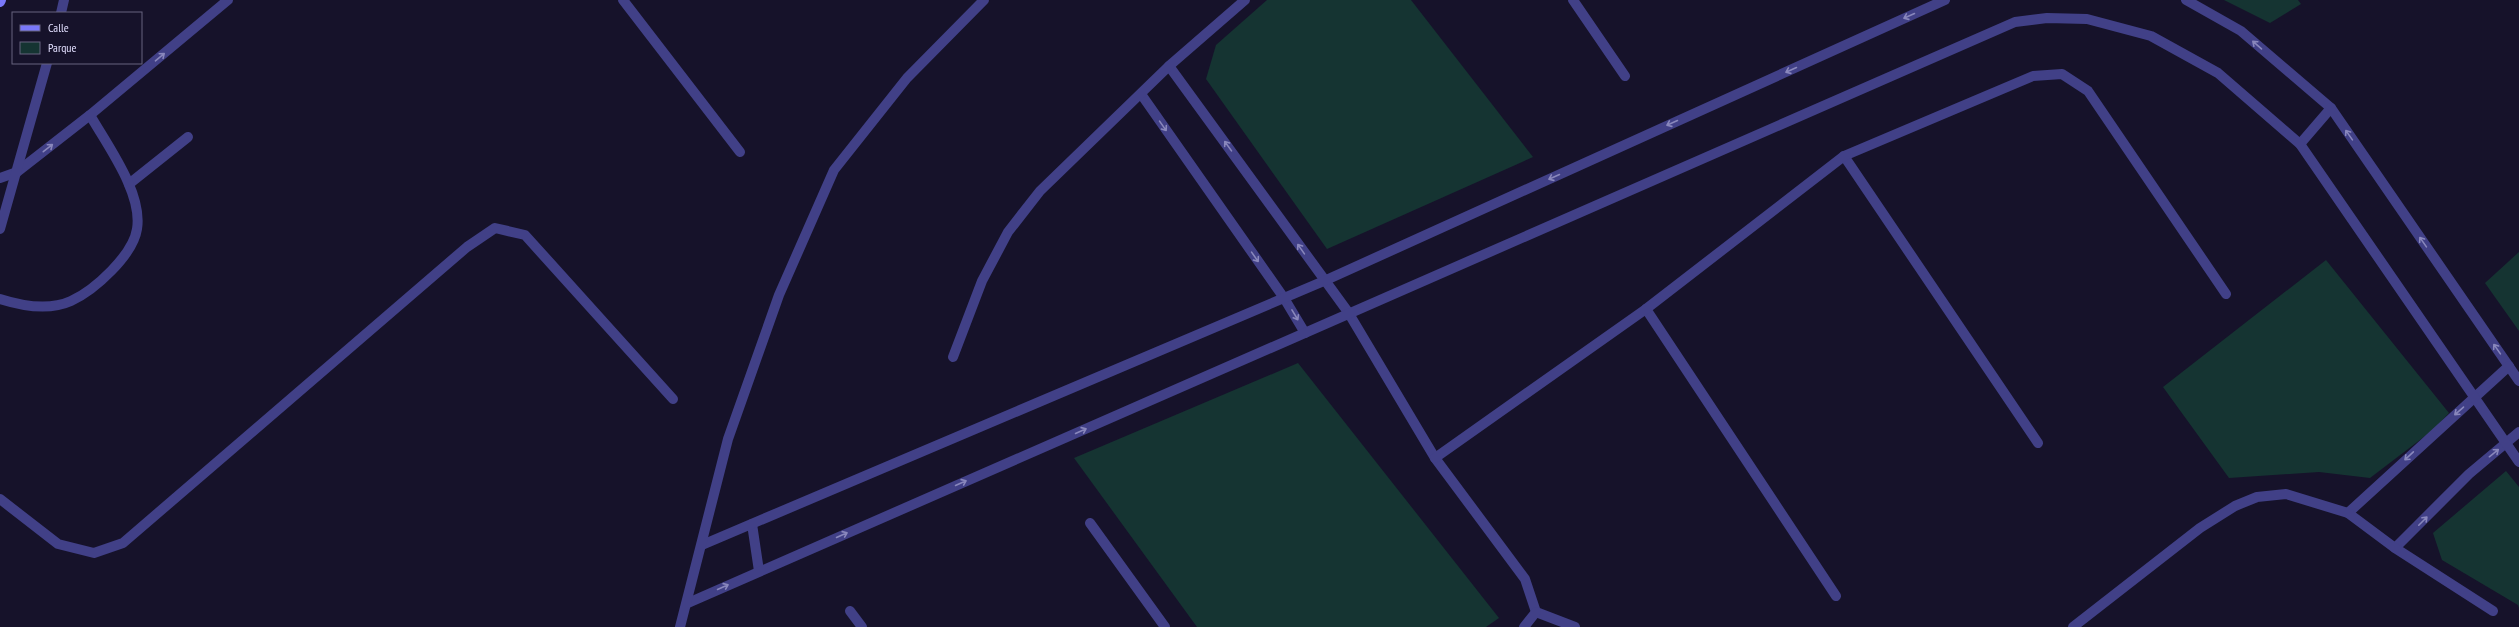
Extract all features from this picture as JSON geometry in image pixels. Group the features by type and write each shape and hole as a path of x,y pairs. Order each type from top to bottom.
{"street":[{"path":"61,12 64,0"},
{"path":"0,178 17,172 90,115 228,0"},
{"path":"623,0 740,152"},
{"path":"680,627 688,603 728,439 779,295 834,170 907,78 984,0"},
{"path":"953,357 982,281 1008,232 1040,191 1169,66 1245,0"},
{"path":"1574,0 1625,76"},
{"path":"702,545 1324,281 1945,0"},
{"path":"2186,0 2242,31 2331,108 2519,381"},
{"path":"688,603 1305,333 1348,312 2015,22 2047,18 2087,19 2151,36 2218,73 2300,144 2519,462"},
{"path":"0,229 47,64"},
{"path":"1169,66 1348,312 1436,458 1525,579 1536,612"},
{"path":"1436,458 1646,309 1844,156 2033,76 2062,74 2088,92 2226,294"},
{"path":"1141,94 1284,298 1305,333"},
{"path":"2300,144 2331,108"},
{"path":"0,299 24,307 71,301 117,265 130,247 137,228 135,208 129,184 90,115"},
{"path":"129,184 188,138"},
{"path":"1844,156 2038,442"},
{"path":"0,499 58,544 94,553 123,543 467,247 495,228 525,234 673,399"},
{"path":"1646,309 1836,596"},
{"path":"2348,513 2509,366"},
{"path":"2396,548 2469,474 2519,432"},
{"path":"2073,627 2200,528 2235,506 2258,497 2286,494 2348,513 2396,548 2493,611"},
{"path":"1090,523 1165,627"},
{"path":"752,524 759,571"},
{"path":"850,611 862,627"},
{"path":"1524,627 1536,612"},
{"path":"1536,612 1574,627"}],"green space":[{"path":"1267,0 1411,0 1533,157 1327,249 1206,79 1216,45"},
{"path":"2224,0 2298,0 2301,4 2270,23"},
{"path":"2519,252 2519,331 2485,283"},
{"path":"2326,260 2449,413 2433,430 2370,478 2319,472 2229,478 2163,387"},
{"path":"1298,363 1499,618 1486,627 1197,627 1074,458"},
{"path":"2506,471 2519,487 2519,608 2518,605 2442,560 2433,533"}]}
